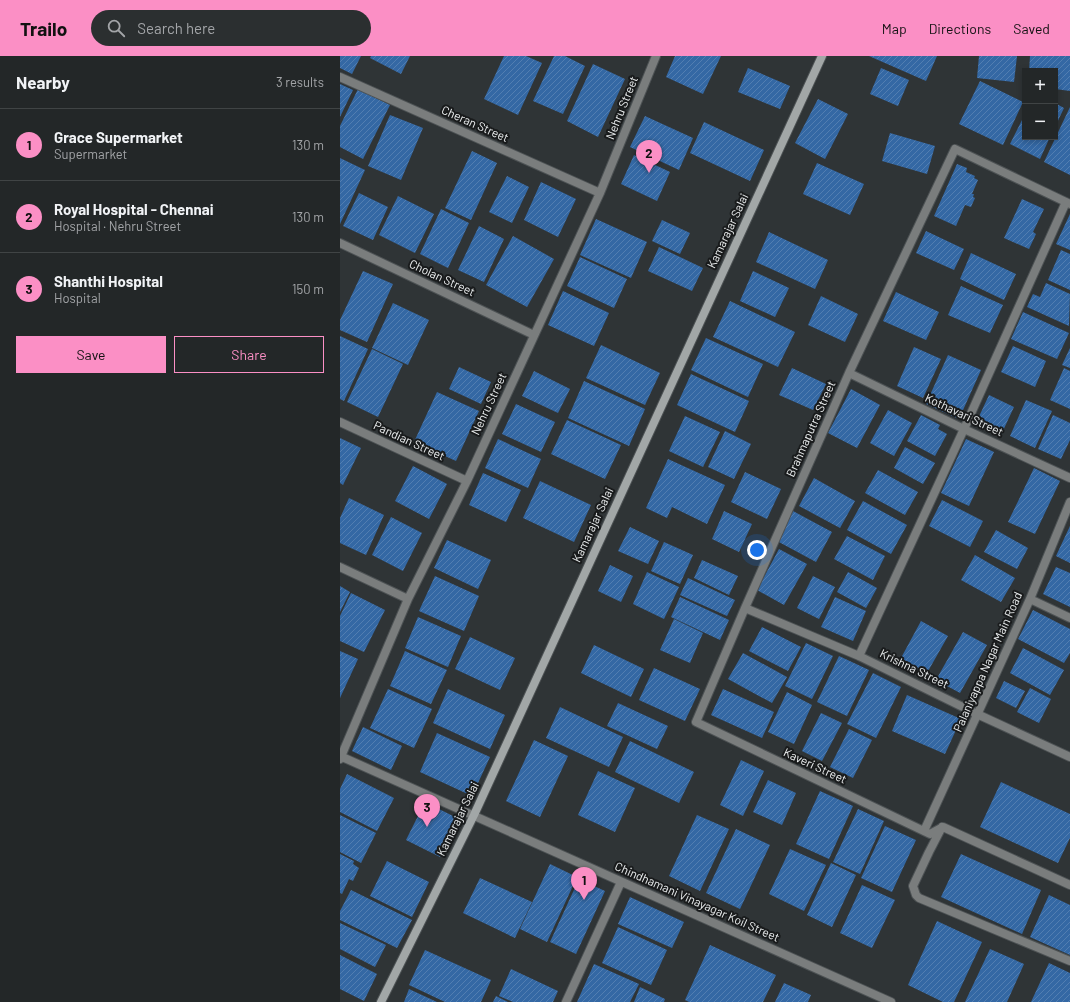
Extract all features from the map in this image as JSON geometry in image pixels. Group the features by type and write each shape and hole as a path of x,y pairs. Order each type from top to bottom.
{"street":[{"name":"Nehru Street","path":"340,757 408,599 467,481 600,193 656,56"},
{"name":"Kamarajar Salai","path":"382,1002 474,815 822,56"},
{"name":"Cheran Street","path":"340,77 600,193"},
{"name":"Brahmaputra Street","path":"696,722 849,373 954,149 1068,203"},
{"path":"859,656 1068,203"},
{"name":"Cholan Street","path":"340,242 534,335"},
{"name":"Kothavari Street","path":"849,373 964,429 1070,478"},
{"name":"Pandian Street","path":"340,422 467,481"},
{"name":"Palaniyappa Nagar Main Road","path":"924,830 1030,599 1070,502"},
{"path":"340,567 408,599"},
{"path":"1030,599 1070,618"},
{"name":"Krishna Street","path":"745,608 859,656 977,714 1070,757"},
{"name":"Kaveri Street","path":"696,722 924,830"},
{"name":"Chindhamani Vinayagar Koil Street","path":"340,757 474,815 891,1002"},
{"path":"924,830 930,834 943,827"},
{"path":"943,827 1070,885"},
{"path":"943,827 928,852 915,882 913,888 916,895 926,901 1070,961"},
{"path":"566,1002 621,882"}],"building":[{"path":"340,56 361,56 352,74 340,68"},
{"path":"371,56 410,56 401,74 370,58"},
{"path":"504,56 526,56 542,63 518,115 484,99"},
{"path":"554,56 565,56 585,66 563,114 533,101"},
{"path":"675,56 721,56 703,94 666,77"},
{"path":"869,56 937,56 926,81"},
{"path":"979,56 1017,56 1014,82 977,78"},
{"path":"1030,56 1070,56 1070,91 1058,89 1058,68 1029,68"},
{"path":"593,64 625,79 598,137 567,121"},
{"path":"748,68 790,86 780,109 738,92"},
{"path":"881,68 909,80 898,106 870,94"},
{"path":"980,81 1022,102 1003,145 959,124"},
{"path":"340,84 353,90 340,117"},
{"path":"358,89 390,105 363,159 340,147 340,126"},
{"path":"818,99 848,114 825,159 795,143"},
{"path":"1058,105 1064,108 1058,121"},
{"path":"1070,107 1070,175 1044,162 1054,140 1058,140 1058,132"},
{"path":"390,115 423,128 401,180 368,166"},
{"path":"645,116 693,138 679,170 630,147"},
{"path":"1022,120 1022,140 1049,140 1040,159 1010,144"},
{"path":"704,122 764,150 750,181 690,153"},
{"path":"890,133 935,146 927,174 882,161"},
{"path":"472,151 497,163 471,220 445,208"},
{"path":"634,155 670,172 657,201 621,184"},
{"path":"340,158 365,170 340,224"},
{"path":"817,163 864,184 850,215 803,194"},
{"path":"957,164 967,168 966,172 975,176 974,178 978,180 972,194 974,194 973,197 975,198 971,207 965,205 956,226 934,216"},
{"path":"507,176 529,187 512,223 489,212"},
{"path":"541,182 576,199 558,237 524,220"},
{"path":"359,193 388,207 373,240 343,226"},
{"path":"398,196 434,214 415,253 379,235"},
{"path":"1022,199 1044,209 1033,232 1036,234 1029,249 1004,238"},
{"path":"441,209 469,223 448,268 420,254"},
{"path":"1070,214 1070,250 1056,244"},
{"path":"596,219 647,242 631,278 580,255"},
{"path":"662,220 690,233 680,254 652,241"},
{"path":"479,226 504,239 484,282 458,270"},
{"path":"926,231 964,249 954,270 916,253"},
{"path":"769,232 828,260 815,289 756,262"},
{"path":"513,236 554,259 527,307 486,285"},
{"path":"659,247 703,268 692,291 648,271"},
{"path":"1061,250 1070,254 1070,290 1048,280"},
{"path":"971,253 1016,274 1004,300 960,279"},
{"path":"580,257 627,279 614,308 567,286"},
{"path":"363,271 393,284 367,342 340,330 340,320"},
{"path":"753,271 789,288 775,317 740,301"},
{"path":"1046,283 1070,294 1069,326 1027,307 1033,294 1040,297"},
{"path":"961,286 1003,305 990,333 948,315"},
{"path":"563,291 609,313 594,346 548,325"},
{"path":"896,292 939,312 926,340 883,321"},
{"path":"821,296 858,314 845,342 808,325"},
{"path":"730,301 795,332 778,367 713,337"},
{"path":"393,303 429,320 408,365 372,348"},
{"path":"1023,312 1069,333 1057,359 1011,339"},
{"path":"340,336 368,349 344,401 340,399"},
{"path":"706,338 763,364 748,397 691,370"},
{"path":"601,345 660,373 645,405 586,378"},
{"path":"1013,346 1046,361 1035,387 1001,372"},
{"path":"914,347 941,359 923,398 897,386"},
{"path":"1070,348 1070,368 1062,365"},
{"path":"372,349 403,364 378,417 347,402"},
{"path":"948,355 981,370 959,419 926,404"},
{"path":"459,367 491,382 481,404 449,389"},
{"path":"792,368 826,384 813,410 779,395"},
{"path":"1064,368 1070,371 1070,409 1050,400"},
{"path":"534,371 570,389 558,413 522,396"},
{"path":"691,374 749,401 735,432 677,405"},
{"path":"584,381 645,409 629,446 568,418"},
{"path":"851,389 880,405 857,448 828,433"},
{"path":"437,392 479,411 456,461 414,442"},
{"path":"989,395 1014,407 1001,435 976,423"},
{"path":"1026,400 1052,411 1035,448 1010,436"},
{"path":"516,404 555,422 541,452 502,434"},
{"path":"888,410 912,423 894,456 870,443"},
{"path":"921,415 940,425 938,429 947,434 935,456 907,441"},
{"path":"1053,415 1070,423 1070,440 1061,459 1038,449"},
{"path":"685,416 720,432 703,467 669,451"},
{"path":"567,420 621,445 605,479 551,454"},
{"path":"725,431 751,444 734,479 708,467"},
{"path":"340,438 361,448 343,485 340,483"},
{"path":"498,439 541,459 528,488 485,468"},
{"path":"966,439 994,452 969,506 941,493"},
{"path":"905,447 935,463 923,484 894,468"},
{"path":"668,459 725,485 707,524 672,507 667,518 646,508"},
{"path":"413,466 447,484 429,519 395,501"},
{"path":"1034,468 1060,481 1035,534 1008,522"},
{"path":"878,470 918,492 905,515 865,493"},
{"path":"745,472 781,489 767,519 731,502"},
{"path":"483,473 521,490 506,522 469,505"},
{"path":"814,478 855,501 840,528 799,506"},
{"path":"540,481 591,505 574,542 523,518"},
{"path":"349,498 384,515 366,555 340,543 340,518"},
{"path":"942,500 983,521 970,547 929,526"},
{"path":"863,501 907,525 891,554 847,530"},
{"path":"724,511 752,524 739,552 712,539"},
{"path":"793,511 832,532 816,562 777,541"},
{"path":"391,517 422,533 403,571 372,555"},
{"path":"1070,526 1070,563 1056,556"},
{"path":"630,527 659,541 648,564 618,551"},
{"path":"996,530 1028,548 1017,569 984,552"},
{"path":"847,536 885,556 873,580 834,559"},
{"path":"447,540 491,560 478,589 434,568"},
{"path":"664,542 693,555 680,584 651,571"},
{"path":"779,549 807,564 784,605 757,590"},
{"path":"975,555 1015,578 1001,602 961,580"},
{"path":"702,560 738,576 729,595 694,578"},
{"path":"610,565 633,576 621,602 598,591"},
{"path":"1056,567 1070,573 1070,607 1043,594"},
{"path":"647,572 679,587 664,619 633,604"},
{"path":"848,572 877,588 866,608 837,592"},
{"path":"435,576 479,596 464,631 419,611"},
{"path":"813,576 835,587 819,619 797,608"},
{"path":"688,578 735,600 727,616 680,595"},
{"path":"340,586 350,592 340,612"},
{"path":"351,593 385,610 364,652 340,641 340,616"},
{"path":"680,597 729,620 720,640 671,617"},
{"path":"835,597 866,611 853,641 821,627"},
{"path":"1033,610 1070,629 1070,653 1064,663 1018,639"},
{"path":"418,617 461,636 448,667 405,648"},
{"path":"674,619 703,633 690,663 660,650"},
{"path":"921,621 948,636 927,673 901,658"},
{"path":"762,627 801,647 788,671 749,651"},
{"path":"963,632 987,645 960,693 936,680"},
{"path":"470,637 515,658 500,690 455,669"},
{"path":"806,643 833,656 812,699 785,686"},
{"path":"594,645 644,669 631,697 581,673"},
{"path":"1023,648 1064,670 1050,695 1010,673"},
{"path":"340,651 358,659 340,698"},
{"path":"405,651 447,670 431,704 390,686"},
{"path":"743,653 787,677 772,703 728,679"},
{"path":"839,656 869,670 847,716 817,702"},
{"path":"654,668 700,689 685,721 639,700"},
{"path":"873,673 901,687 876,738 847,724"},
{"path":"1004,681 1025,691 1016,708 996,698"},
{"path":"1030,688 1051,699 1039,723 1017,712"},
{"path":"388,689 432,709 414,748 370,728"},
{"path":"448,689 505,715 490,749 433,723"},
{"path":"723,689 774,712 762,738 711,715"},
{"path":"787,692 812,705 794,744 768,732"},
{"path":"907,695 961,719 945,754 892,731"},
{"path":"618,703 668,726 657,749 607,726"},
{"path":"560,707 623,737 609,767 546,738"},
{"path":"821,713 842,723 822,761 802,751"},
{"path":"363,727 402,746 391,770 352,751"},
{"path":"849,729 872,740 853,778 830,767"},
{"path":"437,733 490,757 472,796 420,772"},
{"path":"534,740 568,756 540,817 506,801"},
{"path":"630,741 694,772 679,803 615,772"},
{"path":"741,760 764,771 743,816 720,805"},
{"path":"598,771 635,788 615,832 578,815"},
{"path":"347,774 394,798 377,831 340,812 340,789"},
{"path":"768,780 796,793 782,825 753,812"},
{"path":"1001,782 1070,814 1070,838 1058,863 980,827"},
{"path":"820,791 853,806 829,859 796,844"},
{"path":"425,802 459,819 440,857 406,840"},
{"path":"858,809 884,821 860,874 833,862"},
{"path":"340,815 376,833 361,863 340,852"},
{"path":"697,815 729,829 700,891 669,876"},
{"path":"885,826 916,840 892,892 861,878"},
{"path":"736,829 770,845 740,909 706,893"},
{"path":"790,849 826,865 804,911 769,894"},
{"path":"340,854 354,861 353,864 359,868 353,881 349,879 342,894 340,893"},
{"path":"961,854 1041,890 1022,934 941,897"},
{"path":"387,861 429,882 412,917 370,896"},
{"path":"831,863 856,875 832,927 807,915"},
{"path":"550,864 577,877 547,942 520,929"},
{"path":"480,878 532,902 515,938 463,913"},
{"path":"579,879 605,891 576,954 550,942"},
{"path":"862,885 895,900 872,948 840,933"},
{"path":"351,890 412,920 397,948 340,920 340,911"},
{"path":"1049,895 1070,905 1070,955 1030,937"},
{"path":"630,897 684,922 672,948 618,924"},
{"path":"937,921 982,942 954,1002 943,1002 908,985"},
{"path":"340,923 386,945 375,967 340,949"},
{"path":"618,927 667,950 651,985 602,963"},
{"path":"710,945 776,975 763,1002 689,1002 685,1000"},
{"path":"990,949 1024,964 1007,1002 965,1002"},
{"path":"425,950 491,980 481,1002 445,1002 409,985"},
{"path":"340,955 377,974 364,1001 340,989"},
{"path":"1049,963 1070,973 1070,1002 1031,1002"},
{"path":"594,964 639,984 630,1002 577,1002"},
{"path":"511,969 558,991 553,1002 513,1002 499,996"},
{"path":"784,983 811,995 808,1002 775,1002"},
{"path":"640,987 665,999 664,1002 634,1002"},
{"path":"409,989 437,1002 404,1002"},
{"path":"496,996 508,1002 493,1002"}],"place":[{"name":"Royal Hospital - Chennai","path":"649,173"},
{"name":"Shanthi Hospital","path":"427,827"},
{"name":"Grace Supermarket","path":"584,900"}]}
